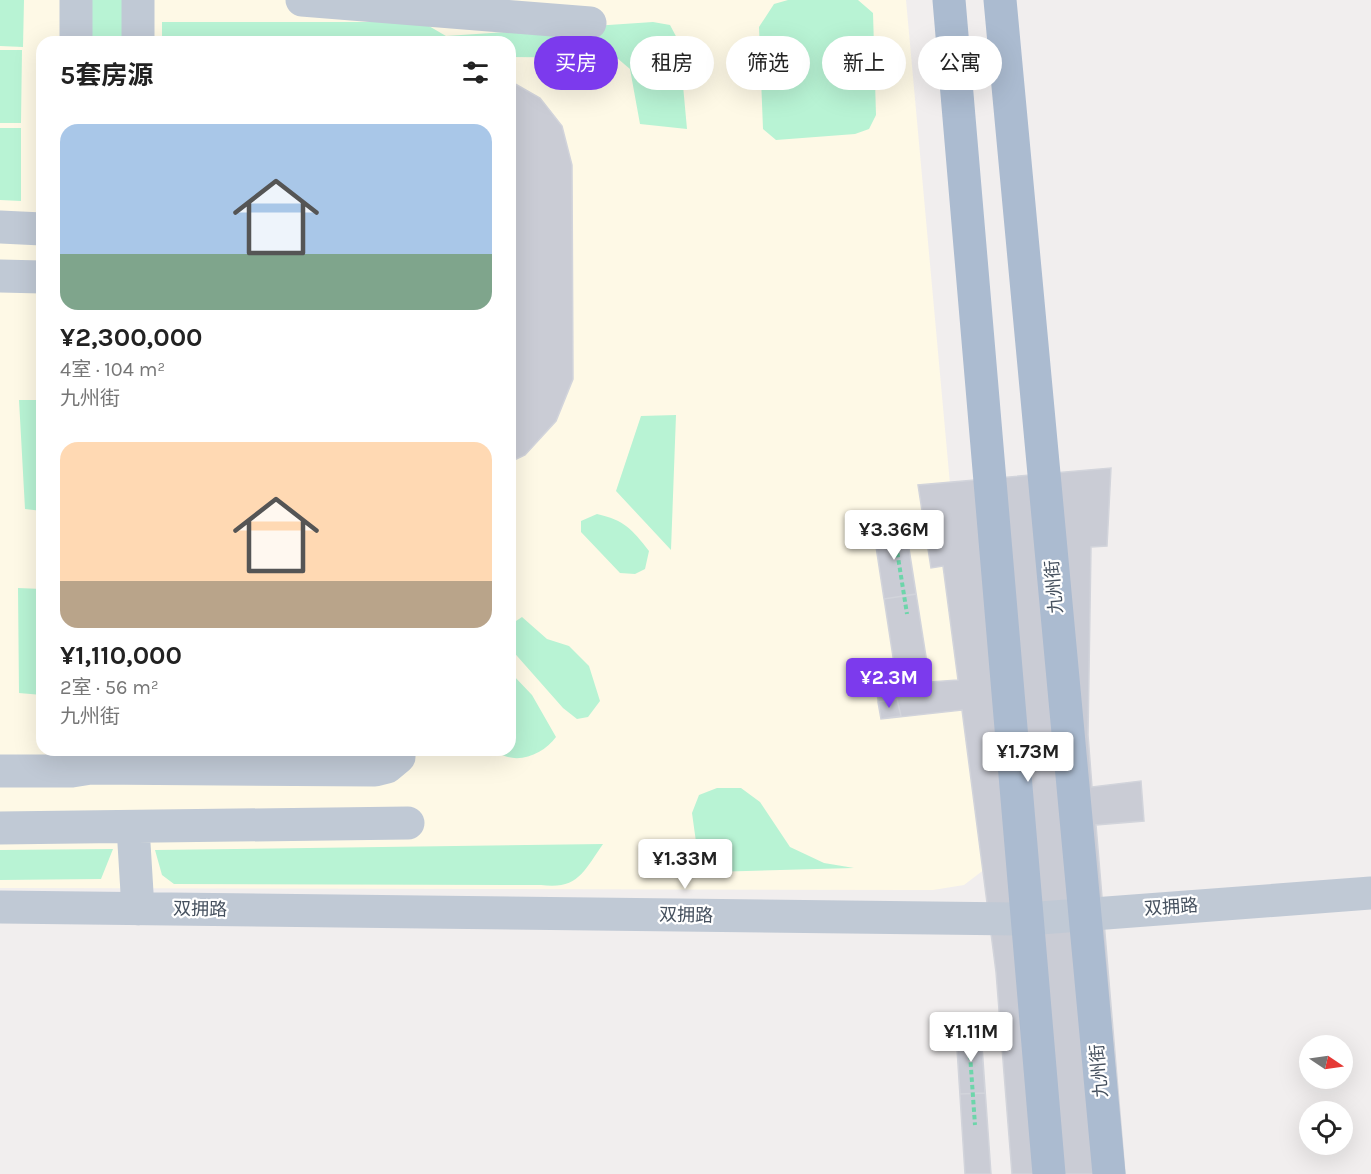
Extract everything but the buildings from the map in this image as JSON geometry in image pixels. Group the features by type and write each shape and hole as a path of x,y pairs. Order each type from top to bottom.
{"main road":[{"path":"949,0 1049,1174"},
{"name":"九州街","path":"1000,0 1109,1174"}],"street":[{"path":"76,0 76,36"},
{"path":"138,0 138,36"},
{"path":"302,0 590,23"},
{"path":"0,227 36,229"},
{"path":"0,276 36,277"},
{"path":"0,771 72,771 94,759 157,759 375,770 387,767 399,756"},
{"path":"0,828 408,823"},
{"path":"133,827 138,909"},
{"name":"双拥路","path":"0,907 1027,919 1371,893"}],"path":[{"path":"895,538 907,614"},
{"path":"969,1040 975,1125"}],"shaded area":[{"path":"0,0 906,0 985,869 964,885 933,890 0,888"}],"green space":[{"path":"0,0 24,0 23,47 0,46"},
{"path":"88,0 122,0 122,36 87,36"},
{"path":"788,0 858,0 873,13 874,36 822,36 822,90 875,90 876,115 869,129 855,134 776,140 763,129 761,90 810,90 810,36 759,36 759,27 774,4"},
{"path":"162,22 422,22 446,36 162,36"},
{"path":"653,22 670,25 676,36 630,36 630,69 618,59 618,36 534,36 534,57 516,57 516,36 446,36"},
{"path":"0,50 22,50 21,123 0,123"},
{"path":"634,90 683,90 687,129 640,124"},
{"path":"0,128 21,128 21,201 0,200"},
{"path":"19,400 36,400 36,510 25,509"},
{"path":"676,415 671,550 616,491 641,416"},
{"path":"597,514 614,519 638,537 649,551 645,569 635,574 620,573 581,532 581,521"},
{"path":"18,588 36,589 36,694 19,693"},
{"path":"522,617 547,639 569,646 589,666 600,701 588,717 577,719 563,708 516,655 516,621"},
{"path":"516,678 532,695 556,737 536,754 511,758 506,756 516,756"},
{"path":"717,788 741,788 760,802 790,847 824,863 854,868 675,873 691,867 697,849 692,813 699,795"},
{"path":"603,844 579,876 564,885 554,886 174,884 162,875 155,850"},
{"path":"113,849 101,879 0,880 0,850"}]}
